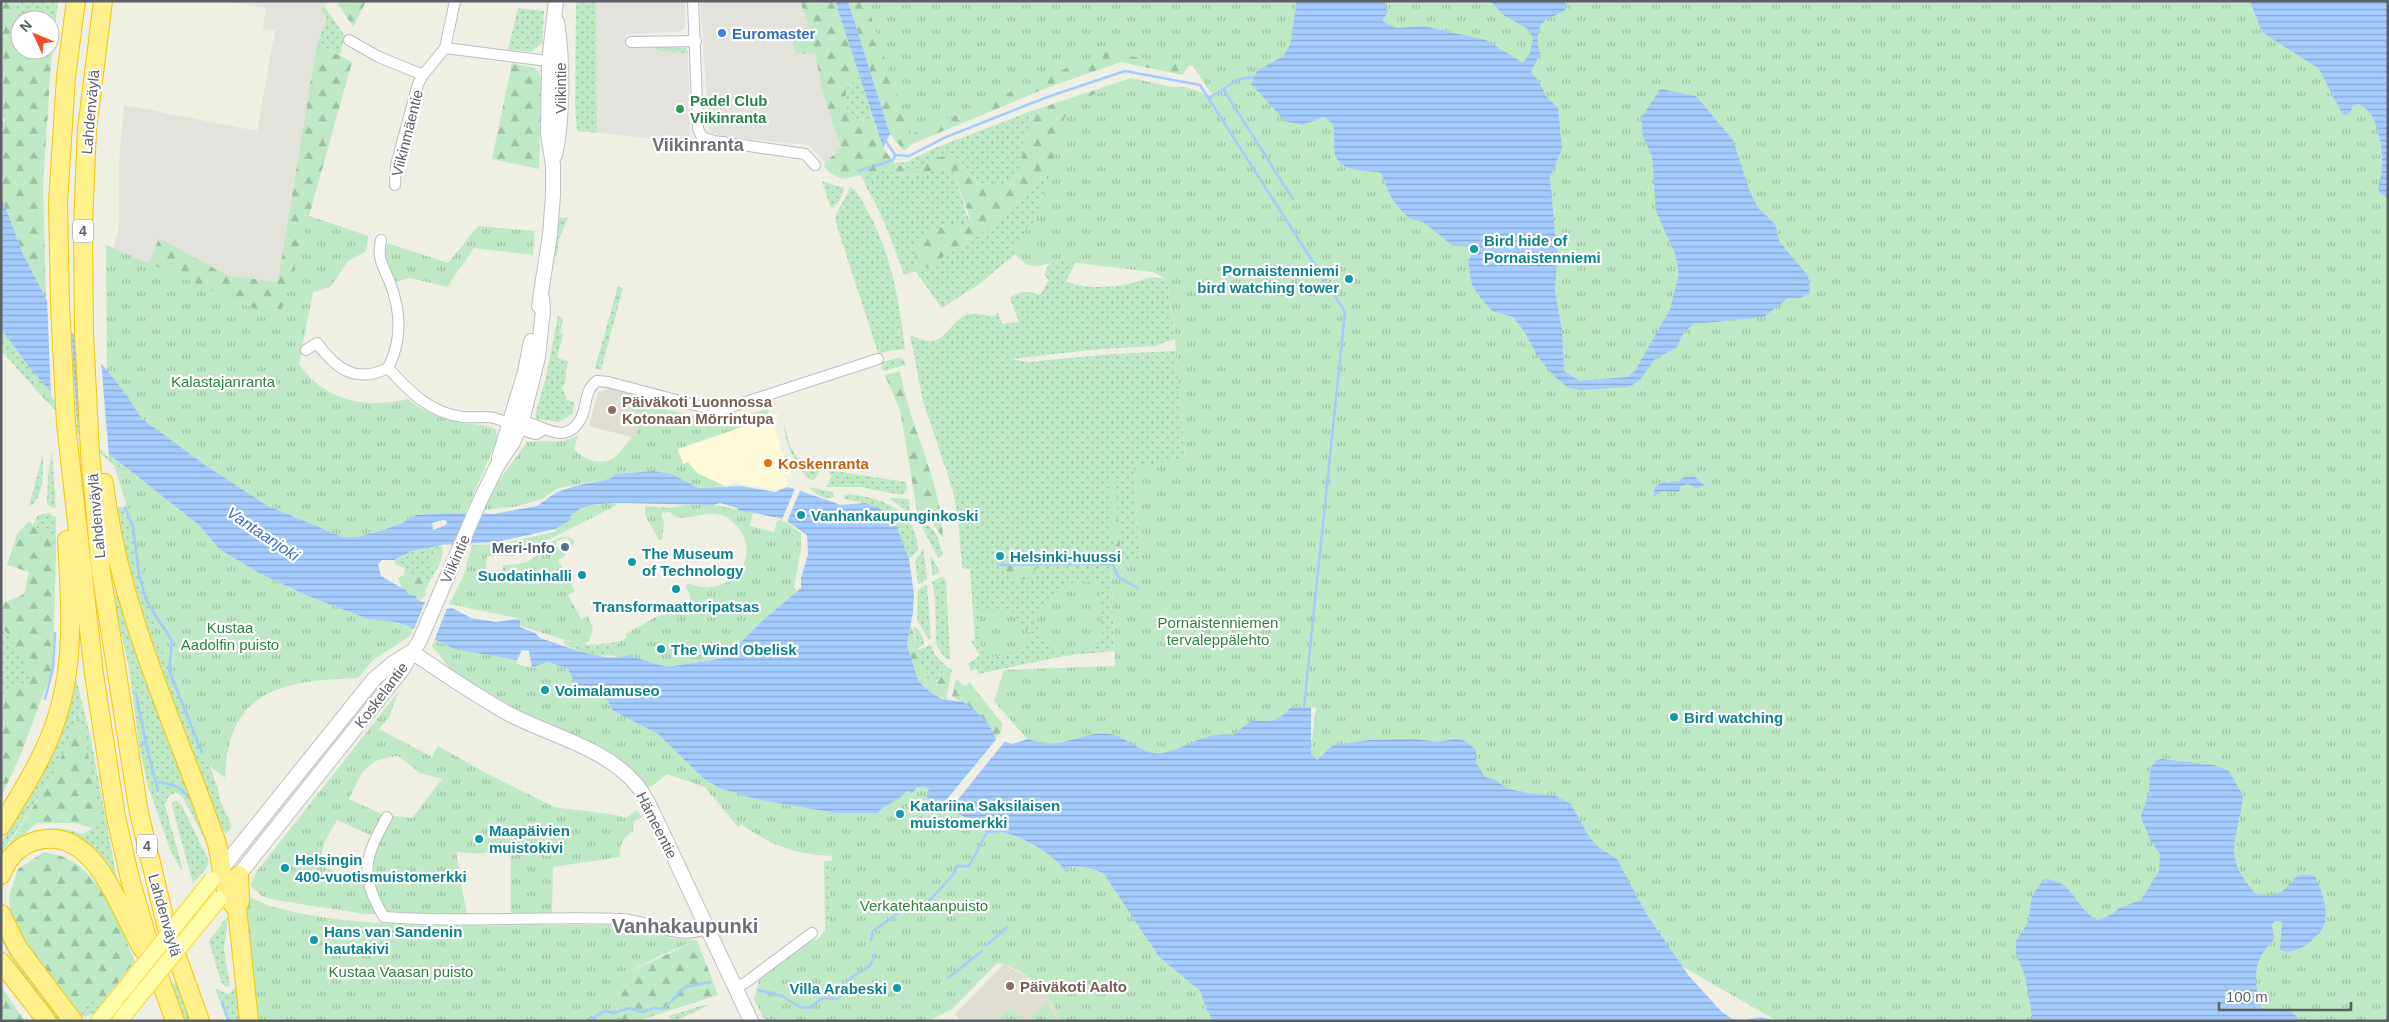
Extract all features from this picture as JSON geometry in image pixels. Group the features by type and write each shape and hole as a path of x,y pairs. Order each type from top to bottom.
{"highway":[{"name":"Lahdenväylä","path":"76,1 62,132 58,202 60,304 66,424 94,674 116,817 130,879 156,968 175,1021"},
{"name":"Lahdenväylä","path":"103,1 87,130 83,226 84,333 90,453 101,572 139,813 167,929 200,1021"},
{"path":"89,407 122,578 158,692 216,843 220,884 238,908"},
{"path":"66,424 65,499 69,578 76,641 97,742 112,790"},
{"path":"1,826 43,754 60,708 68,662 69,578"},
{"path":"1,875 13,855 26,845 43,839 54,839 72,845 88,857 104,874 135,937 156,968"},
{"path":"239,874 240,900 238,908 249,1021"},
{"path":"1,914 18,948 73,1021"},
{"path":"1,962 44,1019"}],"main road":[{"name":"Viikintie","path":"412,652 422,635 479,503 497,466 512,445 517,425 525,372 542,298 550,235 553,165 560,134 554,62 556,6"},
{"name":"Koskelantie","path":"124,1015 374,679 393,663 412,652"},
{"name":"Koskelantie","path":"99,1021 123,991 220,884 239,874 402,670 412,652"},
{"name":"Hämeentie","path":"412,652 476,694 511,714 601,756 629,777 646,799 752,1021"}],"street":[{"name":"Viikinmäentie","path":"395,185 396,166 423,75 445,48 456,1"},
{"path":"694,1 698,130 702,137 714,142 802,153 816,165"},
{"path":"349,40 379,57 423,75"},
{"path":"630,42 696,41"},
{"path":"445,48 554,62"},
{"path":"306,350 317,343 332,362 348,372 371,374 388,368 397,345 399,327 398,310 378,253 381,240"},
{"path":"388,368 420,401 434,408 454,415 487,417 517,425 536,434 543,430 561,433 572,429 581,419 589,389 597,381 608,382 718,411 878,359"},
{"path":"387,817 373,846 368,861 366,877 384,918 624,919 671,932 694,933 707,928"},
{"path":"736,987 745,983 812,933"}],"shaded area":[{"path":"225,1 328,1 322,9 327,18 317,44 352,62 279,319 113,248 119,229 119,164 124,105 257,131 275,31 263,29 266,8"},
{"path":"596,1 685,1 685,28 679,32 626,34 627,47 686,48 688,53 690,142 597,133"},
{"path":"700,1 800,1 809,26 796,54 815,52 823,93 841,148 825,163 809,145 728,137 713,133 709,129"},
{"name":"Päiväkoti Luonnossa Kotonaan Mörrintupa","path":"609,387 627,392 632,416 641,419 635,438 589,426 598,392"},
{"path":"778,413 775,428 781,451 791,470 791,475 783,474 788,483 787,487 773,489 740,484 738,481 725,486 701,476 683,464 678,449"},
{"name":"Päiväkoti Aalto","path":"1004,964 1027,977 1047,995 1061,1021 961,1021 955,1014"}],"green space":[{"path":"1,1 13,1 18,10 10,10 10,60 48,60 51,64 43,186 46,300 23,254 1,197 1,125 5,120 1,116"},
{"path":"13,1 58,1 57,10 18,10"},
{"path":"336,1 366,1 353,27"},
{"path":"576,1 596,1 597,133 577,131 575,104"},
{"path":"800,1 809,1 810,4 815,1 835,1 860,77 847,87 844,105 855,118 874,123 883,148 895,163 912,171 921,168 924,161 946,156 960,160 974,183 1009,184 1021,169 1023,141 1034,129 1029,112 1131,78 1114,116 983,232 922,270 909,273 908,265 914,266 917,262 914,250 916,243 922,237 937,228 972,224 954,173 945,168 905,176 886,170 842,179 830,173 824,166 825,163 841,148 823,93 815,53 796,54 791,35 809,26"},
{"path":"848,1 880,1 1011,52 1207,42 1182,75 1121,62 1049,87 912,144 904,151 890,134"},
{"name":"Pornaistenniemen tervaleppälehto","path":"866,1 2388,1 2388,1021 1777,1021 1638,941 1298,851 1316,707 1288,713 1275,734 1187,766 1076,739 1034,747 994,701 1004,670 1115,666 1111,565 1140,560 1134,467 1185,458 1174,329 1167,280 1153,272 1060,261 1038,266 1027,265 1015,255 1017,242 1022,233 1038,218 1064,118 1080,100 1116,87 1131,78 1172,87 1185,87 1213,96 1193,66 1104,52 910,135"},
{"path":"324,6 345,36 340,55 317,44 327,18 321,9"},
{"path":"518,8 544,11 542,43 531,52 508,49"},
{"path":"317,44 352,62 309,216 368,236 366,251 348,261 330,287 313,292 308,316 286,347 301,385 474,493 471,503 409,507 149,264 159,238 228,276 278,282"},
{"path":"654,47 686,48 688,53 661,51"},
{"path":"512,63 535,68 541,77 539,169 492,159"},
{"path":"860,77 874,123 855,118 844,105 847,87"},
{"path":"1029,112 1034,129 1023,141 1022,169 1009,184 974,183 960,160 912,171 895,163 906,162 935,148"},
{"path":"1114,116 1032,240 978,285 942,308 915,271 922,270 983,232"},
{"path":"945,168 954,173 967,215 972,224 914,250 917,262 914,266 909,266 909,273 904,275 884,222 860,175 886,170 906,176"},
{"path":"822,181 844,188 840,200 833,208 830,206"},
{"path":"850,187 858,194 875,225 888,259 897,294 905,349 878,353 835,220"},
{"name":"Kalastajanranta","path":"309,216 368,236 366,251 348,261 330,287 313,292 299,364 309,377 321,386 333,394 347,399 377,403 408,399 444,419 482,425 496,430 498,438 465,513 416,515 402,523 380,531 357,537 343,537 268,506 205,465 141,418 128,397 107,370 106,245 279,319"},
{"path":"558,217 568,218 559,239 557,256 554,256"},
{"path":"478,226 535,231 533,255 474,248 447,287 410,278 395,282 385,262 384,242 448,263"},
{"path":"1059,255 1078,258 1066,281 1073,284 1096,287 1128,284 1147,278 1167,280 1175,339 1154,346 1101,349 1012,359 1028,362 1112,354 1176,351 1185,459 1134,467 1140,561 1111,565 1114,651 1064,656 978,674 977,669 971,671 968,663 979,655 971,641 975,640 970,569 962,568 958,517 953,491 923,401 910,335 924,340 935,341 944,335 957,321 969,314 994,316 998,312 1002,324 1019,322 1010,298 1024,292 1040,295 1049,280 1044,275 1048,266"},
{"path":"618,286 623,288 601,370 595,368"},
{"path":"558,316 563,319 560,333 563,334 557,358 568,361 565,384 562,387 567,400 575,403 572,414 559,422 537,419 535,416 546,377"},
{"path":"1,329 33,372 35,389 1,350"},
{"path":"899,358 904,360 906,365 883,371 881,362"},
{"path":"900,371 937,495 943,538 932,523 918,517 900,410 885,375"},
{"path":"33,372 105,451 144,482 114,465 76,432 35,389"},
{"path":"627,392 645,397 644,404 715,421 728,420 768,409 769,412 762,420 678,449 683,464 688,462 697,473 725,486 698,488 674,475 617,474 609,479 558,488 542,499 518,506 484,510 493,489 527,442 560,441 578,435 574,450 582,456 597,462 607,461 615,457 632,437 635,437 641,419 632,416"},
{"path":"784,421 789,444 802,466 906,482 907,490 901,495 861,487 826,487 832,476 827,470 820,471 814,480 809,479 791,452 784,429"},
{"path":"52,451 56,507 53,508 47,504 48,476"},
{"path":"43,453 42,483 38,497 29,507"},
{"name":"Kustaa Aadolfin puisto","path":"114,465 144,482 200,526 219,549 259,573 308,596 368,619 395,622 413,628 410,636 373,660 358,678 306,682 284,687 264,695 249,708 236,725 228,748 225,778 208,765 156,636 134,529"},
{"path":"1111,481 1114,481 1116,488 1120,548 1115,550 1112,539"},
{"path":"810,487 832,492 835,497 821,496 814,493"},
{"path":"849,494 886,503 905,516 912,526 918,551 909,559 897,527 865,503 844,499 844,496"},
{"path":"889,498 909,499 910,514"},
{"path":"129,505 199,736 221,803 232,826 230,831 225,833 215,819 145,627 124,548 116,508"},
{"path":"590,505 617,505 522,553 512,556 487,556 486,570 502,571 503,565 527,562 556,539 569,537 575,541 573,546 567,538 557,541 556,545 566,555 558,560 575,591 568,595 581,619 588,616 593,629 589,641 582,645 520,626 518,618 449,604 463,577 472,545 498,544 555,532 555,529 571,520 570,517 579,509"},
{"path":"685,505 713,505 753,512 750,526 774,532 777,521 782,519 801,533 801,549 794,587 797,591 763,620 725,658 667,667 634,657 630,654 620,658 611,655 620,641 626,638 626,634 654,618 690,604 690,596 686,588 688,583 702,587 716,586 728,581 738,573 744,563 747,551 744,538 736,525 727,517 717,514 682,518 676,517 670,512 661,513 664,522 662,540 659,540 645,515 645,506 670,508"},
{"path":"48,513 56,517 56,551 44,524 38,529 33,524 38,515"},
{"path":"29,521 38,529 44,523 56,551 53,668 21,754 1,797 1,697 32,678 3,626 1,627 1,604 24,594 29,572 7,565 17,534"},
{"path":"920,523 926,524 934,530 943,555 938,558"},
{"path":"441,545 434,552 431,565 441,561 425,591 423,577 404,575 405,568 396,565 394,560 412,551"},
{"path":"441,545 443,550 441,561 430,566 434,552"},
{"path":"923,547 927,579 918,585 915,560 920,555"},
{"path":"931,556 940,572 933,576 930,558"},
{"path":"1035,562 1036,569 1028,578 1017,581 1007,576 999,564"},
{"path":"113,571 211,848 182,796 175,793 168,797 165,805 183,870 170,849 147,783 139,744 129,668 117,615"},
{"path":"404,575 423,577 426,595 419,601 406,594 406,591 402,588 398,578"},
{"path":"941,577 946,580 950,660 943,656 936,644 935,598 932,582"},
{"path":"1099,581 1103,640 1093,648 1053,650 1031,617 1070,583"},
{"path":"927,584 931,638 929,640 917,620 918,590"},
{"path":"1011,611 1032,635 1010,655 989,657 981,648 979,612"},
{"path":"911,625 918,650 918,663 929,681 937,681 947,667 952,670 946,700 926,689 918,680 907,645"},
{"path":"3,626 33,678 1,697 1,627"},
{"path":"913,626 919,631 924,642 924,644 917,648"},
{"name":"Verkatehtaanpuisto","path":"435,640 454,649 513,659 517,660 517,664 534,668 548,662 568,669 577,689 600,694 607,699 613,711 658,734 703,778 722,789 755,799 835,813 878,813 888,803 907,792 920,788 930,788 927,796 947,811 958,812 983,825 986,834 1001,832 1038,847 1056,860 1062,866 1065,873 1067,868 1081,867 1104,874 1159,957 1200,991 1207,1011 1213,1021 1061,1021 1049,999 1037,985 1018,970 997,963 952,1009 929,1021 765,1021 754,999 760,977 804,943 818,939 830,924 832,856 784,848 763,838 741,824 738,827 705,787 667,774 652,786 645,788 523,714 501,704 502,701 451,670 432,646"},
{"path":"564,640 592,645 620,641 623,643 627,655 594,656 564,645"},
{"path":"931,645 935,655 947,667 936,681 929,681 918,663 918,650"},
{"path":"75,674 91,739 119,890 75,843 19,840 27,835 50,828 65,829 83,834 92,828 80,714 53,776 1,854 3,840 39,779"},
{"path":"956,679 965,686 970,683 1002,723 1001,732 995,739 983,718 952,696"},
{"path":"399,691 388,719 379,729 432,757 438,746 482,771 554,807 626,818 637,810 642,817 634,821 633,831 622,842 620,857 553,867 552,915 511,916 511,858 499,846 483,853 456,852 467,916 365,914 275,900 262,896 251,887 257,871","holes":["398,756 420,773 442,779 412,818 384,815 349,799 362,774 371,764 378,760","337,820 375,837 355,881 319,865 324,843"]},
{"path":"80,714 100,816 92,828 77,823 37,823 4,852 53,776"},
{"path":"176,800 182,806 209,861 206,869 193,883 172,806 172,803"},
{"path":"44,852 66,858 78,865 90,876 100,889 116,918 135,961 104,1000 88,1002 82,1013 70,1005 66,995 11,923 9,896 18,869"},
{"path":"849,860 830,924 825,932 824,861"},
{"name":"Kustaa Vaasan puisto","path":"245,895 273,907 350,921 472,926 614,925 620,921 670,934 670,938 697,940 638,967 618,981 614,988 613,996 623,1021 255,1021"},
{"path":"226,918 228,918 224,950 230,985 226,987 221,982 209,941"},
{"path":"11,923 66,995 70,1005 82,1013 88,1002 104,1000 116,987 96,1012 85,1017 72,1013"},
{"path":"1,933 64,1021 59,1021 16,965 8,953"},
{"path":"234,938 245,1021 227,1021 215,988 228,994 233,991 235,976 231,940"},
{"path":"697,940 718,995 638,1021 623,1021 615,1003 573,1021 621,976"},
{"path":"176,982 192,1021 183,1021 171,986"},
{"path":"1,986 22,1017 25,1021 1,1021"},
{"path":"1047,1002 1056,1021 1028,1021"},
{"path":"709,1005 675,1021 671,1021 669,1016"},
{"path":"1011,1007 1025,1021 997,1021"}],"water":[{"path":"835,1 848,1 890,134 883,148"},
{"path":"1297,1 1384,1 1388,12 1382,21 1397,28 1423,26 1486,40 1523,63 1530,53 1533,37 1526,28 1505,16 1490,1 1563,1 1565,3 1565,11 1546,20 1540,27 1538,44 1540,53 1531,72 1538,80 1546,96 1558,108 1562,149 1550,177 1555,234 1558,242 1555,292 1562,330 1564,371 1579,381 1627,377 1635,371 1670,309 1679,274 1675,253 1656,212 1652,156 1643,137 1641,118 1660,89 1696,96 1733,140 1750,192 1758,208 1775,224 1779,241 1808,276 1809,294 1800,298 1788,298 1764,317 1694,324 1684,332 1676,348 1655,359 1640,380 1629,387 1580,390 1569,388 1554,376 1538,357 1524,331 1513,317 1492,311 1480,297 1472,285 1468,261 1474,251 1470,246 1453,246 1423,222 1410,219 1398,207 1390,195 1381,173 1358,170 1339,162 1334,148 1333,124 1324,117 1302,125 1285,121 1251,84 1257,71 1283,56 1290,45"},
{"path":"2250,1 2388,1 2388,198 2381,194 2378,188 2382,170 2382,151 2378,131 2370,113 2359,104 2353,106 2349,114 2343,115 2319,69 2262,32"},
{"name":"Vantaanjoki","path":"1,196 23,254 54,314 107,370 128,397 141,418 205,465 268,506 343,537 357,537 380,531 402,523 416,515 453,513 493,514 537,506 557,492 575,486 609,479 617,474 654,471 674,475 698,488 741,486 775,492 787,487 841,505 865,503 878,508 888,514 897,527 909,559 914,594 907,645 918,680 926,689 942,699 963,702 977,712 988,723 996,739 1012,744 1028,739 1051,744 1089,735 1110,734 1143,750 1163,753 1204,738 1233,735 1252,720 1278,719 1291,707 1311,707 1311,754 1317,760 1333,745 1370,740 1416,739 1437,742 1456,739 1466,741 1476,750 1476,763 1485,777 1495,780 1508,789 1556,796 1571,804 1588,835 1598,847 1617,859 1647,915 1689,976 1720,1010 1732,1019 1741,1020 1762,1017 1777,1021 1213,1021 1207,1011 1200,991 1159,957 1104,874 1091,869 1071,867 1067,868 1066,874 1056,860 1038,847 1018,837 1001,832 986,834 983,825 933,801 926,796 929,789 927,787 917,788 911,793 907,791 878,813 835,813 755,799 719,788 703,778 658,734 613,711 607,699 600,694 577,689 568,669 548,662 532,668 529,651 522,650 517,660 454,649 408,626 395,622 368,619 308,596 259,573 219,549 200,526 105,451 33,372 1,329","holes":["621,503 713,505 720,503 737,508 738,510 784,519 807,535 808,555 801,578 801,588 763,620 725,658 667,667 634,657 630,654 621,657 610,657 585,653 540,638 535,633 520,627 520,621 517,619 496,622 471,618 452,608 446,609 417,600 416,596 407,594 407,591 381,576 378,564 382,560 394,560 412,551 441,545 497,542 555,529 571,520 570,517 575,512 587,506","443,520 447,521 446,525 433,530 432,523"]},
{"path":"1694,476 1705,486 1696,488 1687,484 1680,487 1679,492 1663,491 1653,497 1656,486 1664,481 1667,483 1679,481 1684,477"},
{"path":"2161,759 2214,765 2229,771 2243,796 2235,836 2235,857 2238,868 2256,894 2269,895 2278,893 2298,876 2315,876 2325,904 2326,916 2323,928 2306,945 2286,952 2280,950 2282,923 2275,921 2272,924 2274,939 2258,962 2256,977 2261,1008 2267,1010 2286,1010 2295,1015 2300,1021 2033,1021 2025,976 2016,954 2016,941 2028,922 2032,896 2040,884 2047,879 2057,881 2064,885 2089,915 2097,920 2113,914 2119,908 2141,900 2159,871 2160,854 2150,840 2141,817 2149,791 2150,769 2155,761"}],"pier":[{"path":"47,298 56,313 71,328 77,425 51,396"},
{"path":"74,332 101,360 109,458 81,429"},
{"path":"796,486 801,488 787,522 781,522"},
{"path":"426,600 448,606 434,641 413,631"},
{"path":"998,737 1006,740 947,813 939,809"}],"waterway":[{"path":"885,140 895,155 909,156 946,137 1050,96 1125,71 1200,85 1345,312 1304,707"},
{"path":"1209,98 1239,79 1254,77"},
{"path":"1223,89 1293,199"},
{"path":"875,166 893,160 895,156"},
{"path":"859,171 871,167"},
{"path":"125,508 133,527 139,574 146,600 172,641 169,670 202,753"},
{"path":"998,565 1113,564 1118,577 1138,588"},
{"path":"45,699 53,668 55,633"},
{"path":"136,693 146,743"},
{"path":"140,746 146,743 158,791"},
{"path":"156,782 176,786 191,799"},
{"path":"871,940 873,931 904,909 917,909 931,899 953,875 957,866 969,866 986,834"},
{"path":"987,945 1007,927"},
{"path":"948,978 982,951"},
{"path":"758,990 782,996 800,1007 809,1008 823,998 838,999 850,979 867,968 875,955"},
{"path":"587,1021 605,1011 614,1013 629,1008 642,1012 654,1008 664,1009 685,987 710,982"},
{"path":"222,1003 229,1021"}],"place":[{"name":"Euromaster","path":"722,33"},
{"name":"Padel Club Viikinranta","path":"680,109"},
{"name":"Bird hide of Pornaistenniemi","path":"1474,249"},
{"name":"Pornaistenniemi bird watching tower","path":"1349,279"},
{"name":"Päiväkoti Luonnossa Kotonaan Mörrintupa","path":"612,410"},
{"name":"Koskenranta","path":"768,463"},
{"name":"Vanhankaupunginkoski","path":"801,515"},
{"name":"Meri-Info","path":"565,547"},
{"name":"Helsinki-huussi","path":"1000,556"},
{"name":"The Museum of Technology","path":"632,562"},
{"name":"Suodatinhalli","path":"582,575"},
{"name":"Transformaattoripatsas","path":"676,589"},
{"name":"The Wind Obelisk","path":"661,649"},
{"name":"Voimalamuseo","path":"545,690"},
{"name":"Bird watching","path":"1674,717"},
{"name":"Katariina Saksilaisen muistomerkki","path":"900,814"},
{"name":"Maapäivien muistokivi","path":"479,839"},
{"name":"Helsingin 400-vuotismuistomerkki","path":"285,868"},
{"name":"Hans van Sandenin hautakivi","path":"314,940"},
{"name":"Päiväkoti Aalto","path":"1010,986"},
{"name":"Villa Arabeski","path":"897,988"}],"district":[{"name":"Viikinranta","path":"698,145"},
{"name":"Vanhakaupunki","path":"685,926"}]}
